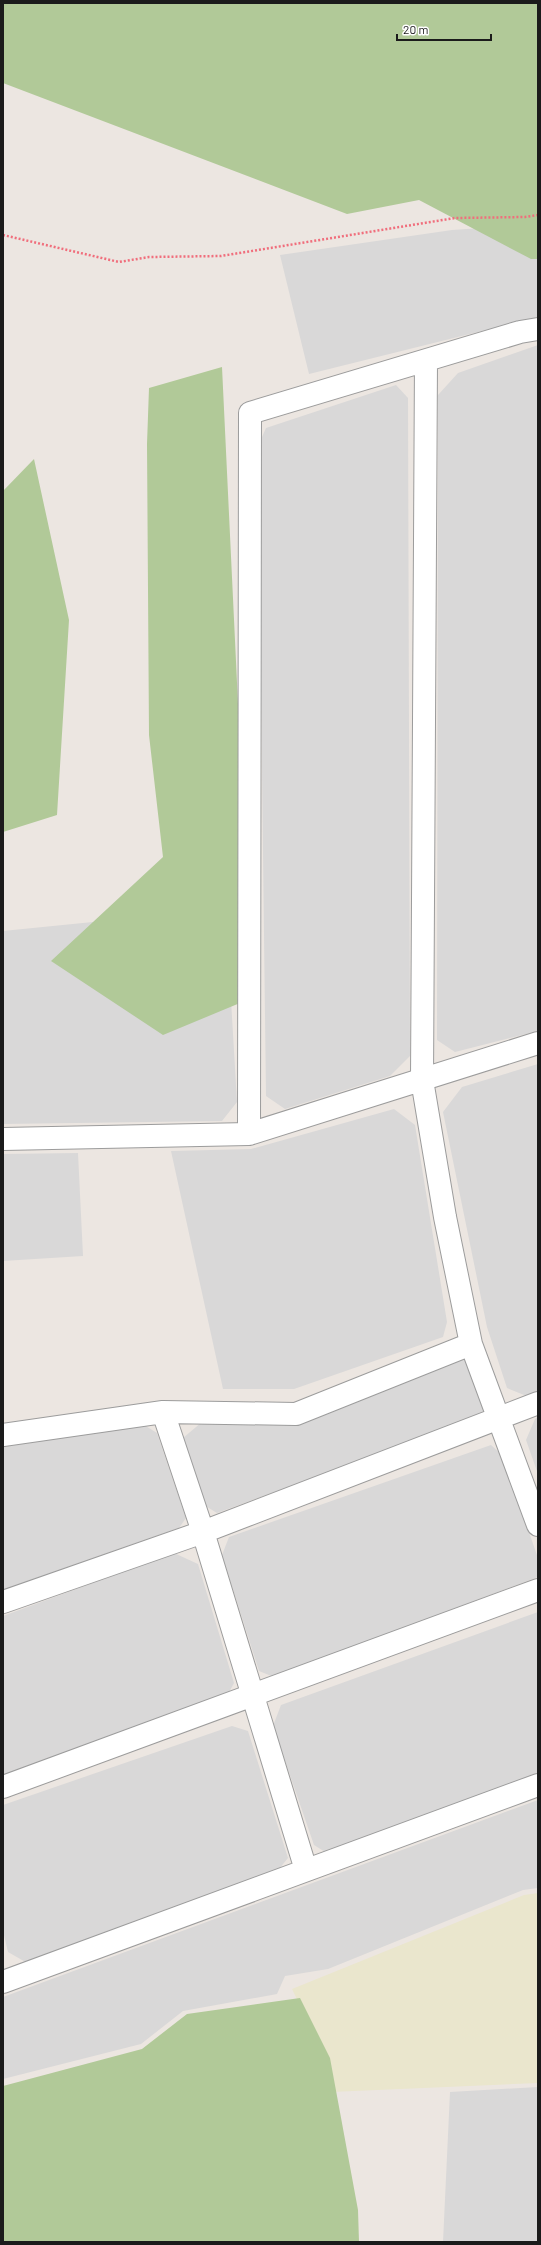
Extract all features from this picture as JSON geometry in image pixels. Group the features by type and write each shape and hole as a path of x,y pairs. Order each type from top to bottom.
{"street":[{"path":"249,1134 250,413 520,332 538,329"},
{"path":"426,361 422,1080 445,1217 471,1344 538,1525"},
{"path":"3,1139 249,1134 538,1043"},
{"path":"3,1435 164,1412 296,1414 471,1344"},
{"path":"3,1602 203,1532 538,1403"},
{"path":"164,1412 254,1696 306,1870"},
{"path":"3,1787 254,1696 538,1590"},
{"path":"3,1982 538,1785"}],"path":[{"path":"3,235 119,262 148,257 221,256 455,218 525,217 538,215"}],"shaded area":[{"path":"497,227 538,253 538,317 309,374 280,255 452,230"},
{"path":"538,345 538,1031 455,1052 437,1040 438,395 458,373"},
{"path":"396,385 408,398 410,1056 390,1076 285,1109 266,1096 258,446 266,428"},
{"path":"113,920 230,983 237,1102 222,1121 3,1124 3,931"},
{"path":"538,1064 538,1391 529,1397 507,1388 487,1327 443,1112 462,1087"},
{"path":"394,1109 415,1125 447,1322 443,1337 294,1389 223,1389 171,1151 251,1149"},
{"path":"78,1153 83,1256 3,1261 3,1154"},
{"path":"456,1357 468,1360 487,1405 479,1417 217,1513 204,1505 183,1438 202,1422 297,1420"},
{"path":"538,1417 538,1474 526,1440 535,1419"},
{"path":"144,1425 157,1433 186,1518 179,1528 3,1590 3,1447"},
{"path":"491,1445 502,1455 538,1558 538,1577 274,1677 259,1671 222,1555 229,1537"},
{"path":"174,1553 198,1564 234,1683 227,1696 3,1776 3,1616"},
{"path":"538,1612 538,1778 330,1855 314,1845 273,1726 281,1705"},
{"path":"232,1726 248,1731 288,1858 279,1869 29,1964 8,1952 3,1931 3,1805"},
{"path":"538,1800 538,1888 523,1890 328,1969 285,1976 277,1994 183,2011 141,2044 3,2079 3,1997"},
{"path":"538,1893 538,2083 331,2092 322,2050 292,1989 524,1895"},
{"path":"538,2087 538,2242 443,2242 450,2092"}],"green space":[{"path":"3,3 538,3 538,259 531,259 419,200 347,214 3,83"},
{"path":"222,367 252,998 163,1035 51,961 163,857 149,735 147,444 149,388"},
{"path":"34,459 69,620 57,815 3,832 3,491"},
{"path":"300,1998 330,2058 358,2210 359,2242 3,2242 3,2086 142,2049 187,2014"}]}
